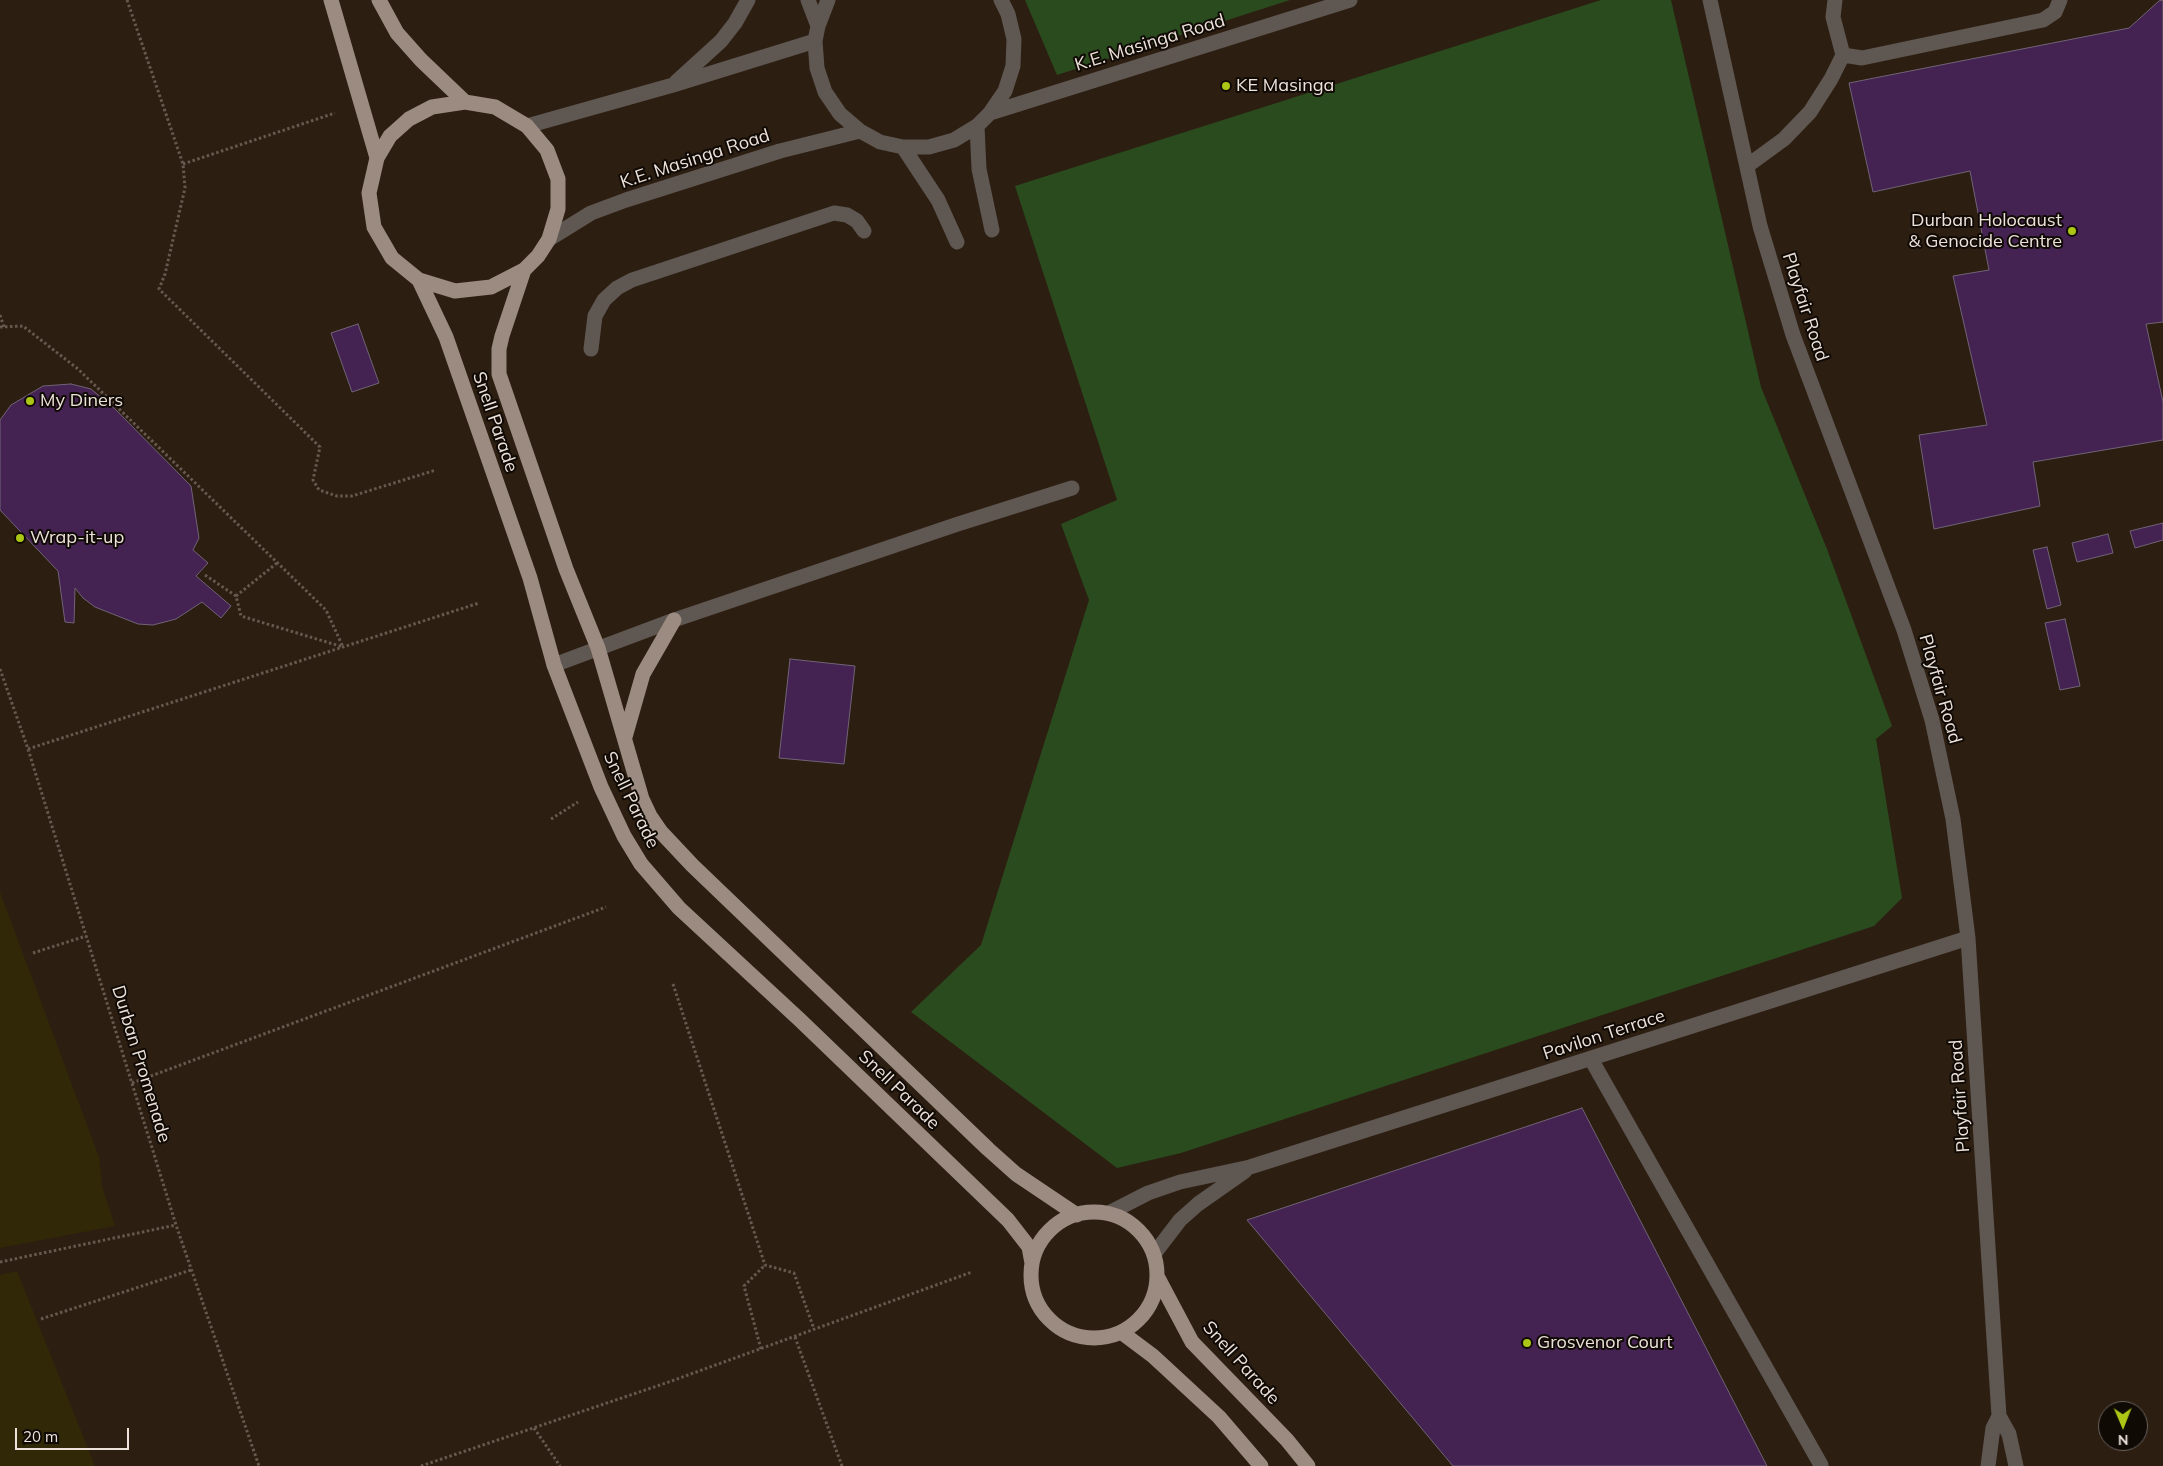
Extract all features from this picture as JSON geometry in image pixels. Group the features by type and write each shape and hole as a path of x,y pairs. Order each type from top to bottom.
{"main road":[{"path":"331,0 377,158"},
{"path":"379,0 397,33 421,60 465,102"},
{"path":"465,102 495,107 528,126 547,150 558,179 558,210 549,239 538,256 524,270 491,287 455,291 419,280 392,258 374,227 369,192 377,158 390,136 409,119 432,107 465,102"},
{"name":"Snell Parade","path":"524,270 502,336 499,349 499,374 560,551 598,648 642,799 650,816 661,832 692,865 988,1149 1016,1174 1077,1214"},
{"name":"Snell Parade","path":"419,280 446,337 530,578 554,665 601,787 624,836 641,864 678,908 800,1020 1008,1220 1029,1247 1032,1263 1031,1282 1036,1301 1048,1318 1063,1330 1082,1337 1102,1338 1121,1332 1140,1318 1153,1299 1157,1276 1154,1254 1141,1232 1121,1218 1109,1213 1077,1214 1062,1220 1048,1232 1038,1246 1032,1263"},
{"path":"625,738 643,674 674,620"},
{"name":"Snell Parade","path":"1157,1276 1192,1342 1287,1440 1308,1466"},
{"path":"1121,1332 1153,1356 1219,1417 1261,1466"}],"street":[{"path":"673,85 721,41 735,23 748,0"},
{"path":"808,0 816,33 817,68 825,92 840,114 860,131 880,142 902,147 929,147 954,140 977,126 990,113 1005,91 1013,66 1014,40 1008,14 1001,0"},
{"path":"816,33 828,0"},
{"name":"K.E. Masinga Road","path":"990,113 1350,0"},
{"name":"Playfair Road","path":"1710,0 1760,226 1793,335 1904,630 1932,720 1953,820 1968,938 1999,1416 2009,1434 2016,1466"},
{"path":"1747,166 1784,139 1810,112 1831,79 1843,55 1833,17 1835,0"},
{"path":"1843,55 1862,58 2043,20 2055,12 2060,0"},
{"path":"528,126 673,85 816,33"},
{"path":"977,126 979,169 992,230"},
{"name":"K.E. Masinga Road","path":"549,239 591,213 635,197 780,150 860,131"},
{"path":"902,147 938,200 957,242"},
{"path":"591,350 595,316 604,300 617,288 632,280 834,213 847,215 858,221 864,231"},
{"path":"554,665 674,620 958,524 1072,488"},
{"name":"Pavilon Terrace","path":"1109,1213 1148,1193 1180,1182 1250,1167 1968,938"},
{"path":"1591,1059 1821,1465"},
{"name":"Pavilon Terrace","path":"1154,1254 1180,1220 1222,1186 1250,1167"},
{"name":"Playfair Road","path":"1988,1466 1993,1428 1999,1416"}],"path":[{"path":"127,0 183,164 185,188 165,274 159,289 320,447 313,480 319,490 337,496 352,496 436,470"},
{"path":"183,164 362,103"},
{"path":"0,315 2,327 23,326 78,368 326,610 343,647"},
{"path":"236,596 277,562"},
{"path":"205,575 236,596 241,616 343,647"},
{"path":"28,749 479,603"},
{"name":"Durban Promenade","path":"0,669 28,749 176,1225 259,1466"},
{"path":"132,1083 606,907"},
{"path":"32,953 86,936"},
{"path":"673,984 765,1265"},
{"path":"0,1262 176,1225"},
{"path":"765,1265 794,1273 814,1329"},
{"path":"761,1349 744,1286 765,1265"},
{"path":"41,1319 192,1270"},
{"path":"422,1466 761,1349 972,1272"},
{"path":"795,1337 842,1466"},
{"path":"534,1428 560,1466"}],"green space":[{"path":"1025,0 1290,0 1057,75"},
{"path":"1601,0 1671,0 1761,387 1827,549 1892,726 1876,739 1902,898 1874,926 1181,1153 1117,1168 911,1012 981,945 1089,600 1061,524 1117,500 1015,186"}],"sand":[{"path":"0,892 99,1157 102,1186 115,1226 0,1248"},
{"path":"17,1271 95,1466 0,1466 0,1275"}],"building":[{"name":"Durban Holocaust & Genocide Centre","path":"2163,0 2163,322 2146,324 2163,402 2163,440 2033,462 2040,506 1934,529 1919,435 1987,425 1953,276 1989,270 1970,171 1873,192 1849,83 2129,28 2159,1"},
{"path":"358,324 379,383 352,392 331,333"},
{"path":"71,384 91,389 115,409 191,486 199,538 193,550 208,563 196,576 231,606 221,618 202,602 176,619 153,625 138,624 95,607 83,598 75,588 74,623 65,622 58,571 0,510 0,420 11,405 43,386"},
{"path":"2163,523 2163,540 2135,548 2130,531"},
{"path":"2108,534 2113,553 2077,562 2072,543"},
{"path":"2047,547 2061,605 2047,609 2033,550"},
{"path":"2065,619 2080,686 2060,690 2045,623"},
{"path":"790,659 855,666 844,764 779,758"},
{"name":"Grosvenor Court","path":"1582,1108 1767,1466 1453,1466 1247,1220"}],"place":[{"name":"KE Masinga","path":"1226,86"},
{"name":"Durban Holocaust & Genocide Centre","path":"2072,231"},
{"name":"My Diners","path":"30,401"},
{"name":"Wrap-it-up","path":"20,538"},
{"name":"Grosvenor Court","path":"1527,1343"}]}
